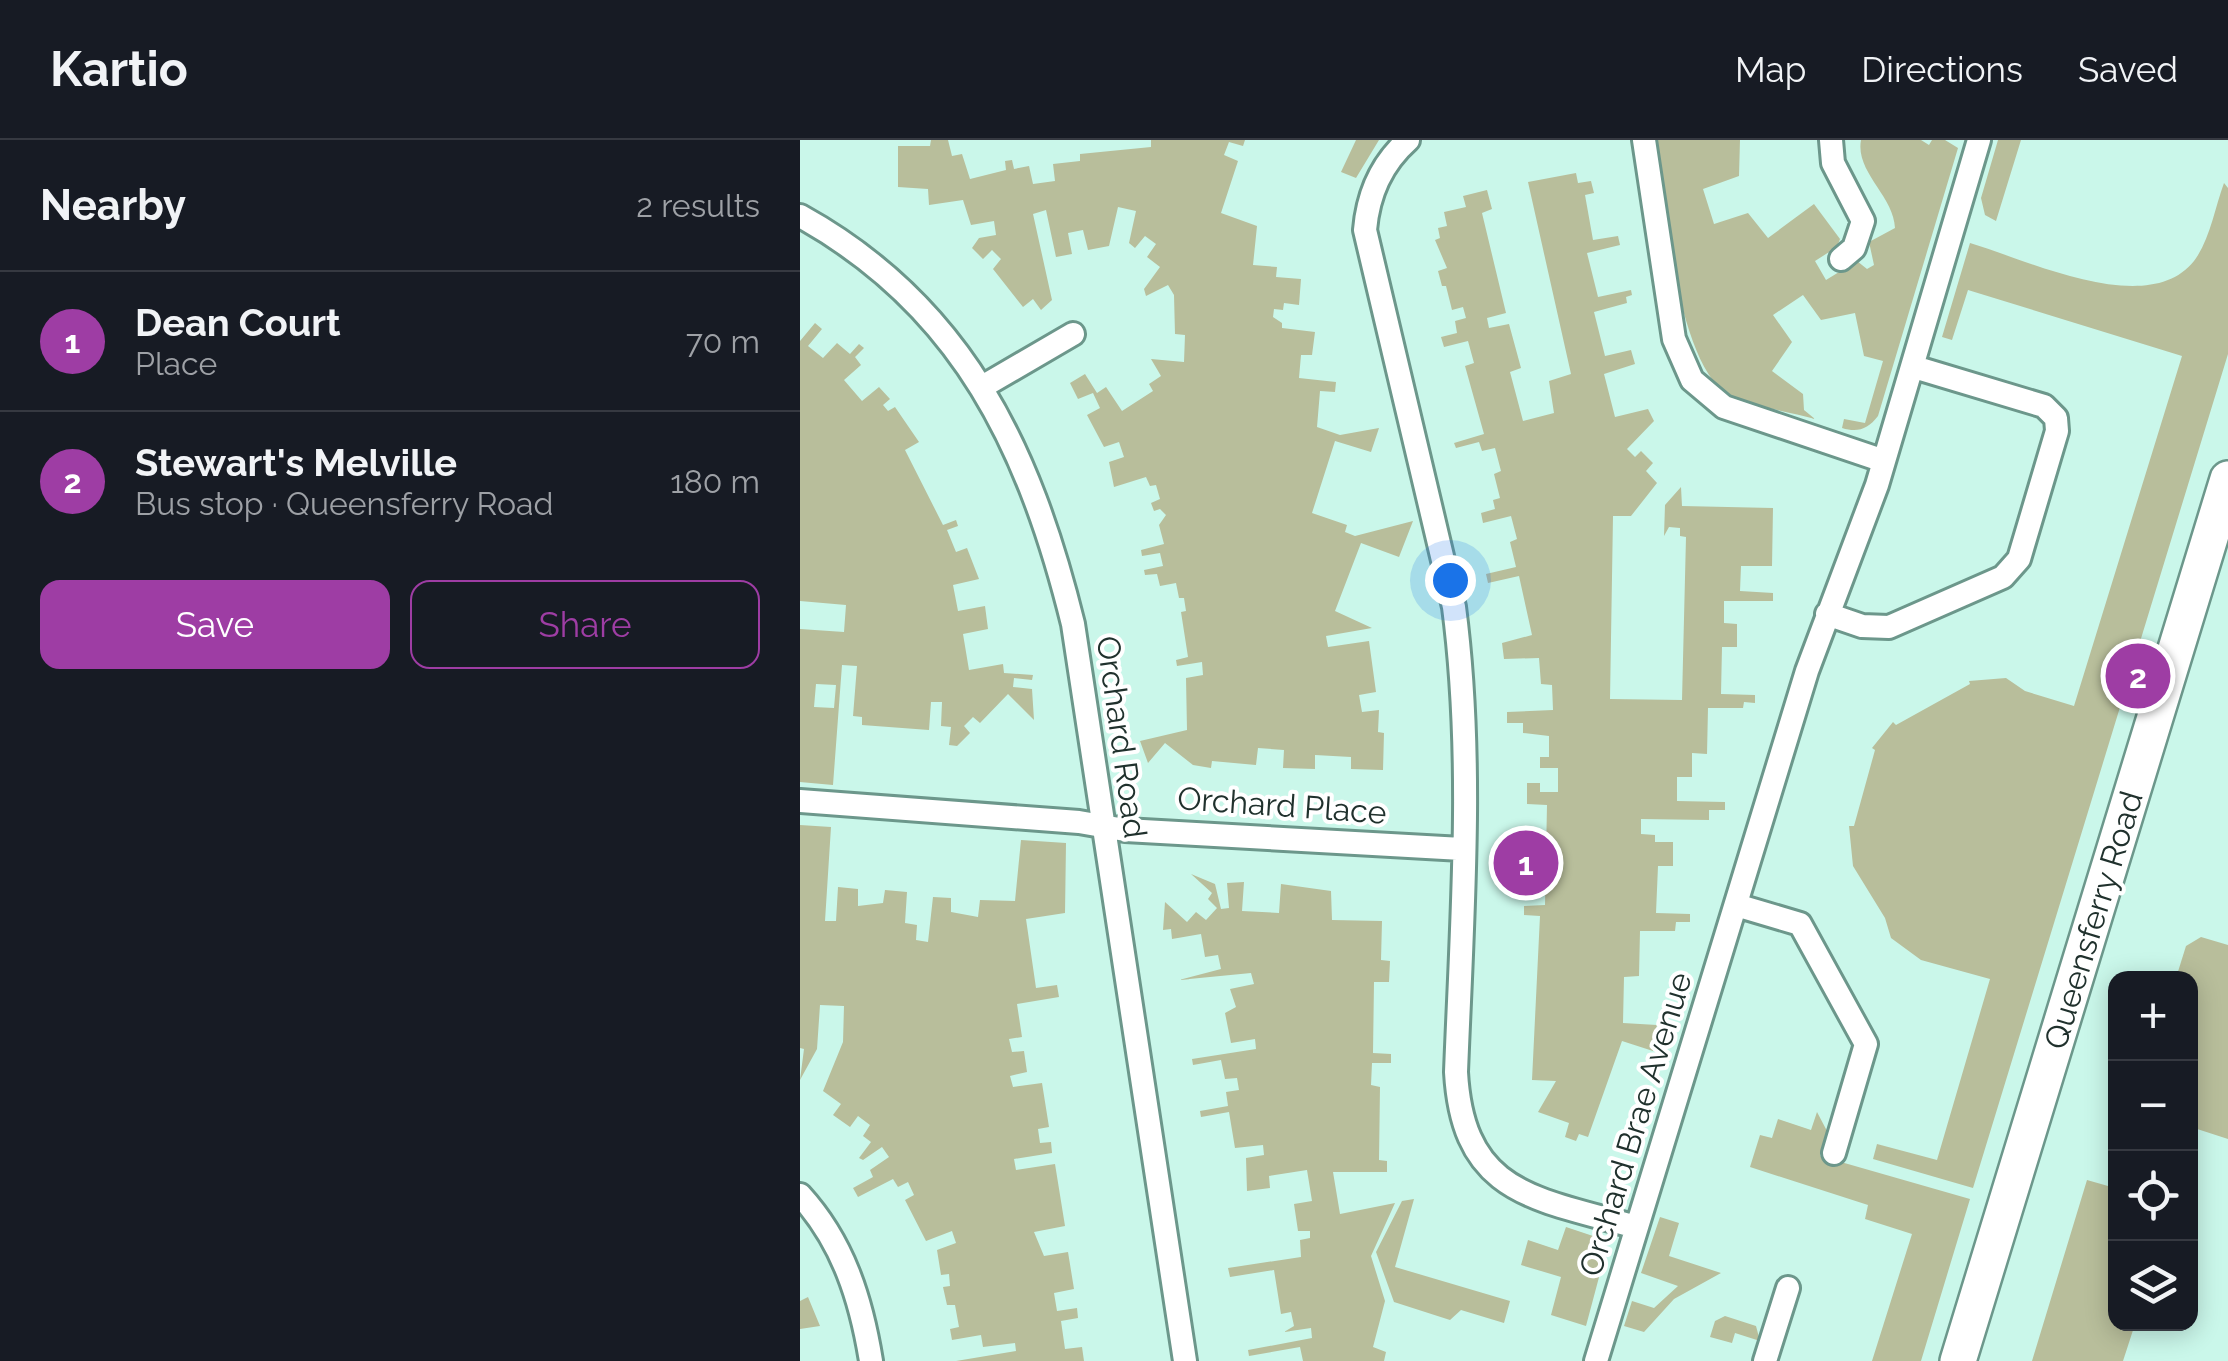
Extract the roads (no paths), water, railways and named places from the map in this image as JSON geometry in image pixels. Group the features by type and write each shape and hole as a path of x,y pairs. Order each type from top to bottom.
{"main road":[{"name":"Queensferry Road","path":"1958,1361 2228,479"}],"street":[{"path":"1408,140 1378,179 1368,202 1366,230 1454,606 1466,722 1456,1072 1462,1124 1469,1143 1492,1172 1526,1193 1636,1228"},
{"path":"1644,140 1674,340 1692,380 1724,407 1884,461"},
{"path":"1831,140 1833,163 1864,221 1858,242 1841,260"},
{"name":"Orchard Brae Avenue","path":"1596,1361 1827,614 1914,367 1979,140"},
{"name":"Orchard Road","path":"800,216 892,280 934,322 982,386 1034,493 1057,561 1073,624 1185,1361"},
{"path":"982,386 1073,334"},
{"path":"1827,614 1872,628 1897,625 1998,580 2018,559 2057,431 2056,418 2044,406 1914,367"},
{"name":"Orchard Place","path":"800,801 1102,826 1462,849"},
{"path":"1736,906 1800,924 1866,1044 1834,1152"},
{"path":"800,1195 823,1223 853,1282 870,1361"},
{"path":"1766,1361 1788,1288"}],"place":[{"name":"Stewart's Melville","path":"2138,676"},
{"name":"Dean Court","path":"1526,863"}]}
